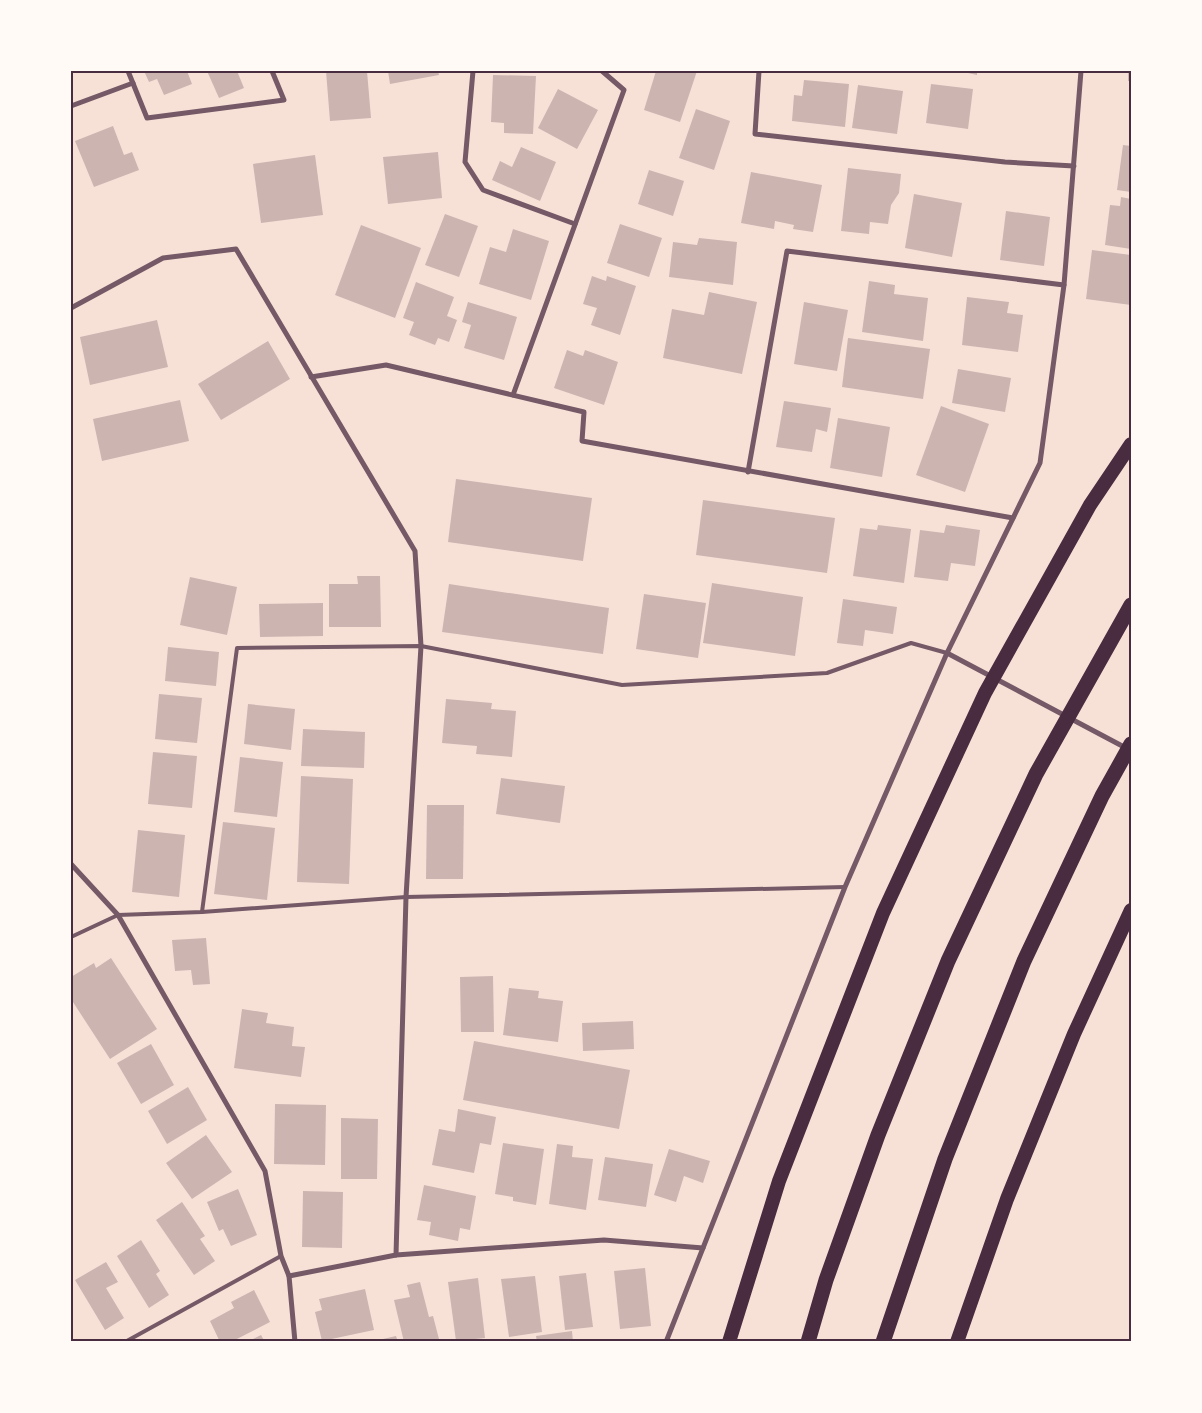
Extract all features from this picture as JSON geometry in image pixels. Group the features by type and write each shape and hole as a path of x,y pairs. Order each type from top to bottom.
{"highway":[{"path":"729,1342 779,1181 883,913 985,693 1090,505 1131,444"},
{"path":"808,1342 826,1280 878,1135 948,961 1036,774 1131,605"},
{"path":"883,1342 945,1160 1024,961 1102,796 1131,744"},
{"path":"957,1342 1014,1180 1074,1034 1131,910"}],"street":[{"path":"128,71 147,118 284,100 272,71"},
{"path":"473,71 465,162 483,190 575,224"},
{"path":"513,395 624,90 602,71"},
{"path":"759,71 756,134 1005,162 1074,166"},
{"path":"666,1342 845,887 947,653 1040,463 1064,285 1081,71"},
{"path":"71,106 133,83"},
{"path":"71,308 163,258 236,249 415,551 421,646 406,898 396,1255"},
{"path":"748,472 787,251 1064,285"},
{"path":"312,377 386,365 584,412 582,442 1013,518"},
{"path":"947,653 1131,750"},
{"path":"71,864 118,915 266,1171 281,1256 289,1276 294,1342"},
{"path":"289,1276 396,1255 604,1240 703,1248"}],"lane":[{"path":"202,912 237,648 421,646 622,684 827,673 911,643 947,653"},
{"path":"71,937 118,915 202,912 406,898 845,887"},
{"path":"125,1342 281,1256"}],"building":[{"path":"144,71 187,71 192,84 164,95 157,79 149,82"},
{"path":"207,71 237,71 244,88 219,98"},
{"path":"326,71 367,71 371,118 330,121"},
{"path":"388,71 438,71 439,75 390,84"},
{"path":"656,71 697,71 680,122 644,110"},
{"path":"959,71 977,71 977,75"},
{"path":"1121,71 1131,71 1131,81 1128,81 1128,73"},
{"path":"493,75 536,76 533,134 504,133 504,123 491,122"},
{"path":"804,80 849,84 845,127 792,121 794,95 802,96"},
{"path":"931,84 973,89 968,129 926,123"},
{"path":"858,85 903,91 897,134 852,128"},
{"path":"558,89 598,110 577,149 538,128"},
{"path":"696,109 730,121 714,170 679,158"},
{"path":"113,126 124,155 132,152 139,170 94,187 75,141"},
{"path":"1123,145 1131,146 1131,192 1117,190"},
{"path":"521,147 556,162 540,201 492,180 500,161 512,167"},
{"path":"438,152 442,198 388,204 383,157"},
{"path":"315,155 323,215 261,223 253,164"},
{"path":"848,168 901,174 899,193 891,205 888,224 870,222 869,234 841,231"},
{"path":"649,170 684,181 673,216 638,204"},
{"path":"751,172 822,185 813,232 793,229 794,225 775,221 774,229 741,223"},
{"path":"914,194 962,203 952,257 905,248"},
{"path":"1121,197 1131,199 1131,249 1105,245 1110,205 1120,206"},
{"path":"1006,211 1050,217 1044,266 1000,260"},
{"path":"445,214 478,226 459,277 425,265"},
{"path":"620,224 662,238 649,277 607,263"},
{"path":"361,225 421,248 395,318 335,295"},
{"path":"513,229 549,241 531,300 479,284 490,247 506,252"},
{"path":"699,238 737,242 733,285 669,277 673,242 697,245"},
{"path":"1092,250 1131,255 1131,305 1086,299"},
{"path":"592,276 606,281 607,276 636,286 620,335 591,325 597,308 583,304"},
{"path":"869,281 895,285 894,294 928,298 923,341 862,332"},
{"path":"416,282 454,297 447,316 457,320 449,342 438,338 435,345 409,335 414,322 403,318"},
{"path":"709,292 757,302 742,374 663,358 672,309 704,315"},
{"path":"967,297 1009,302 1007,313 1023,315 1018,352 962,345"},
{"path":"468,302 517,317 504,360 464,348 471,325 462,322"},
{"path":"804,302 848,310 837,371 794,364"},
{"path":"157,320 168,367 90,385 80,337"},
{"path":"848,338 930,349 923,399 842,387"},
{"path":"268,341 290,379 221,420 198,384"},
{"path":"567,350 583,356 585,350 618,362 604,405 554,388"},
{"path":"958,369 1011,378 1005,412 952,403"},
{"path":"180,400 189,441 102,461 93,419"},
{"path":"784,401 831,408 827,432 816,429 812,452 776,447"},
{"path":"941,406 989,424 965,492 916,475"},
{"path":"838,418 890,427 882,477 830,468"},
{"path":"456,479 592,498 583,561 448,542"},
{"path":"703,500 835,518 827,573 696,555"},
{"path":"878,525 911,529 904,583 853,576 860,528 877,530"},
{"path":"946,525 980,530 975,566 951,563 948,581 914,577 920,530 944,533"},
{"path":"357,576 380,576 381,627 329,627 329,584 358,584"},
{"path":"190,577 237,587 227,635 180,625"},
{"path":"712,583 803,597 795,656 703,643"},
{"path":"449,584 609,608 603,654 442,632"},
{"path":"644,594 706,603 698,658 636,649"},
{"path":"843,599 897,607 893,634 865,630 863,646 837,643"},
{"path":"323,603 323,636 260,637 259,604"},
{"path":"168,647 219,652 216,686 165,681"},
{"path":"159,694 202,698 197,743 155,739"},
{"path":"446,699 492,703 491,709 516,711 512,757 476,754 477,746 442,743"},
{"path":"248,704 295,709 291,750 244,744"},
{"path":"303,729 365,732 364,768 301,766"},
{"path":"153,752 197,756 192,808 148,804"},
{"path":"240,757 283,762 277,817 234,812"},
{"path":"301,776 353,779 349,884 297,882"},
{"path":"501,778 565,786 560,823 496,814"},
{"path":"427,805 464,805 463,879 426,879"},
{"path":"223,822 275,828 267,900 214,894"},
{"path":"138,830 185,835 179,897 132,892"},
{"path":"206,938 210,984 193,985 191,970 175,971 172,940"},
{"path":"111,958 157,1029 110,1059 71,999 71,977 94,963 96,968"},
{"path":"493,976 494,1032 461,1032 460,977"},
{"path":"509,988 539,991 538,998 563,1001 558,1042 503,1035"},
{"path":"242,1009 268,1013 266,1023 294,1027 292,1046 305,1047 301,1077 234,1068"},
{"path":"633,1021 634,1049 583,1051 582,1023"},
{"path":"474,1041 630,1070 619,1129 463,1100"},
{"path":"151,1044 174,1085 141,1104 117,1063"},
{"path":"188,1087 207,1120 167,1144 148,1111"},
{"path":"275,1104 326,1105 325,1165 274,1164"},
{"path":"458,1109 496,1117 491,1145 480,1143 474,1173 432,1165 439,1129 455,1132"},
{"path":"341,1118 378,1119 377,1179 341,1179"},
{"path":"206,1135 232,1172 192,1199 166,1163"},
{"path":"503,1143 544,1149 536,1205 513,1201 513,1197 495,1194"},
{"path":"557,1144 573,1146 572,1157 593,1159 586,1210 549,1204"},
{"path":"669,1149 710,1161 703,1183 684,1176 676,1202 654,1195"},
{"path":"605,1157 653,1164 646,1207 598,1200"},
{"path":"424,1185 476,1196 470,1230 460,1228 458,1241 429,1235 431,1222 417,1220"},
{"path":"238,1189 257,1235 231,1246 223,1229 219,1231 207,1202"},
{"path":"303,1191 343,1192 342,1248 302,1247"},
{"path":"182,1202 205,1236 200,1239 215,1261 194,1275 156,1220"},
{"path":"141,1240 160,1271 156,1274 169,1295 149,1308 117,1256"},
{"path":"106,1262 118,1282 106,1288 124,1318 105,1330 75,1280"},
{"path":"645,1268 651,1326 620,1329 614,1271"},
{"path":"586,1273 593,1327 565,1330 559,1276"},
{"path":"535,1276 542,1332 509,1337 501,1279"},
{"path":"478,1278 485,1338 456,1341 448,1282"},
{"path":"420,1282 429,1317 433,1316 439,1339 427,1342 404,1342 394,1300 410,1297 407,1285"},
{"path":"365,1289 374,1330 322,1341 315,1312 322,1310 319,1299"},
{"path":"254,1290 270,1322 231,1342 220,1342 210,1321 234,1308 231,1302"},
{"path":"572,1331 573,1342 537,1342 536,1336"},
{"path":"261,1335 265,1342 247,1342"},
{"path":"396,1336 398,1342 374,1342 374,1341"}]}
